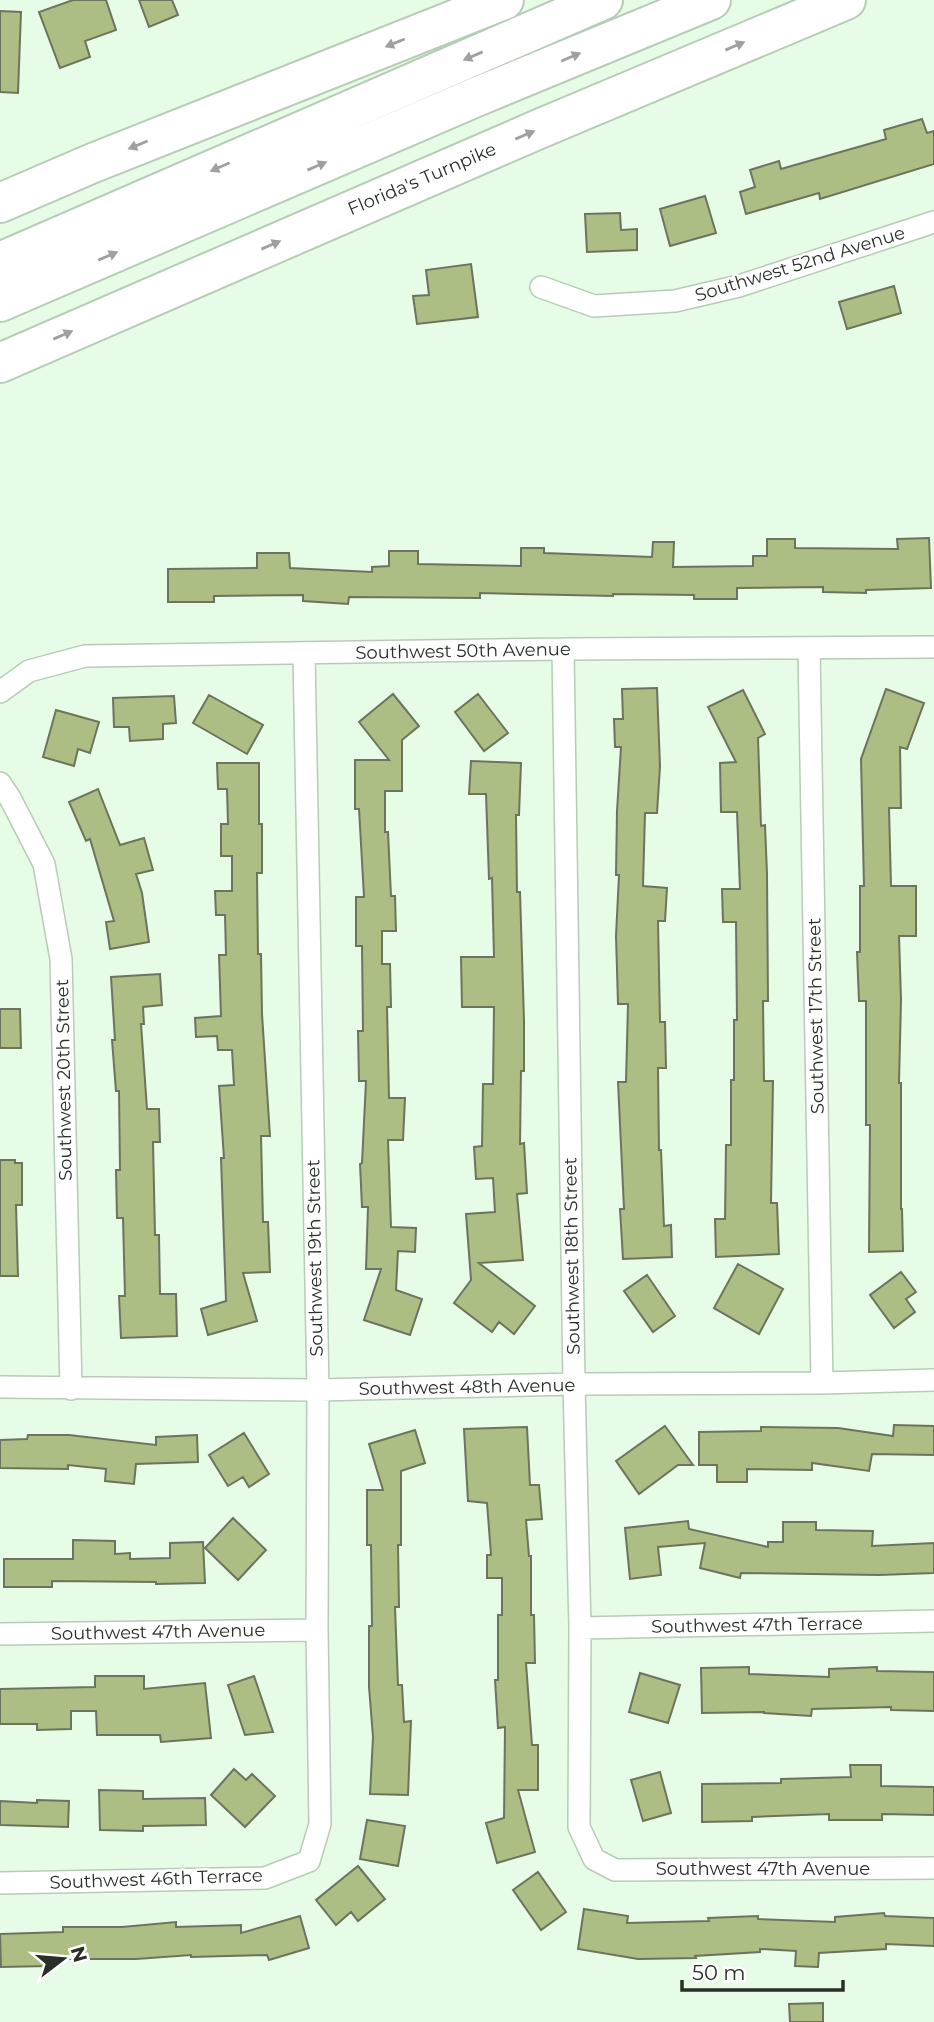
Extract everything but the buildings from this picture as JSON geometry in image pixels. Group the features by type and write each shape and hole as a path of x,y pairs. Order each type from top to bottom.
{"highway":[{"path":"0,203 93,163 504,0"},
{"path":"0,262 603,0"},
{"path":"0,302 476,97 711,0"},
{"name":"Florida's Turnpike","path":"0,363 538,129 846,0"}],"street":[{"name":"Southwest 52nd Avenue","path":"541,288 594,306 675,301 740,286 934,222"},
{"name":"Southwest 50th Avenue","path":"0,692 29,671 85,656 934,647"},
{"name":"Southwest 18th Street","path":"563,649 580,1629 579,1827 594,1859"},
{"name":"Southwest 17th Street","path":"809,649 822,1383"},
{"name":"Southwest 19th Street","path":"304,653 318,1390 317,1630 320,1824 309,1861"},
{"name":"Southwest 20th Street","path":"0,783 44,864 61,959 71,1389"},
{"name":"Southwest 48th Avenue","path":"0,1387 318,1390 934,1380"},
{"name":"Southwest 47th Terrace","path":"580,1629 934,1621"},
{"name":"Southwest 47th Avenue","path":"0,1634 317,1630"},
{"name":"Southwest 47th Avenue","path":"594,1859 615,1870 934,1868"},
{"name":"Southwest 46th Terrace","path":"0,1883 265,1878 309,1861"}]}
